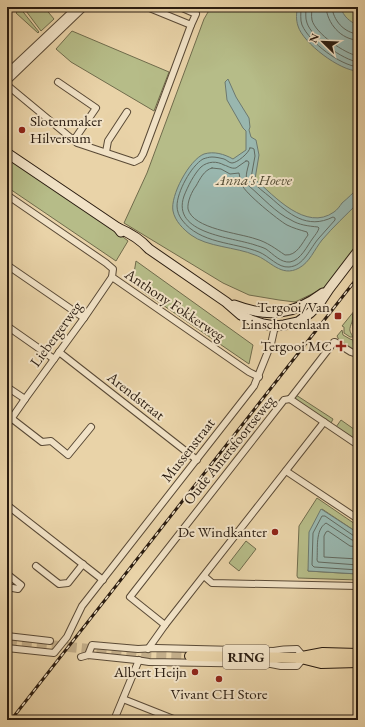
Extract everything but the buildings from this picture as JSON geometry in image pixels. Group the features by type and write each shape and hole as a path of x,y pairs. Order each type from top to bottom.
{"main road":[{"path":"7,153 118,228 138,245 149,249 226,302 241,315 263,324 280,326 298,322 310,313 319,304 358,251"},
{"path":"226,302 244,309 265,313 284,312 305,305 329,289"},
{"path":"280,326 288,321 289,317 284,312"},
{"path":"263,324 261,320 265,313"},
{"name":"RING","path":"303,658 323,653 358,654"},
{"name":"RING","path":"190,656 303,658 321,663 358,662"}],"street":[{"path":"7,77 77,7"},
{"path":"7,77 84,7"},
{"path":"148,7 192,25"},
{"path":"7,85 77,143 134,162 140,159 146,147 196,14 180,7"},
{"path":"58,82 96,108 74,140"},
{"path":"106,152 108,141 127,112"},
{"name":"Anthony Fokkerweg","path":"7,194 106,263 113,270 112,277 250,372 259,376"},
{"path":"7,266 84,318"},
{"name":"Liebergerweg","path":"7,425 112,277"},
{"path":"358,312 356,315 358,355 334,342 290,399 358,445"},
{"path":"7,326 54,359"},
{"name":"Mussenstraat","path":"7,648 54,653 67,637 82,606 254,386 280,326"},
{"name":"Arendstraat","path":"59,352 197,460"},
{"path":"7,387 24,399"},
{"name":"Oude Amersfoortseweg","path":"165,625 130,597 284,400 290,399"},
{"path":"11,418 42,442 51,441 68,455 91,427"},
{"path":"148,649 165,625 324,422"},
{"path":"286,471 358,519"},
{"path":"7,505 103,580"},
{"path":"36,566 59,584 68,584 83,564"},
{"path":"7,574 21,585 18,589 7,587"},
{"path":"204,576 212,583 358,586"},
{"path":"7,636 50,641"},
{"path":"81,657 88,654 149,662 271,664 290,666 297,666 303,658 298,649 138,649 92,644 88,654"},
{"path":"167,648 167,662"},
{"path":"114,720 139,660"},
{"path":"123,699 175,720"}],"green space":[{"path":"23,7 44,7 54,19 41,31"},
{"name":"Anna's Hoeve","path":"211,7 358,7 358,246 330,282 323,288 295,302 249,295 223,283 124,223 147,173 204,19"},
{"path":"20,8 39,32 38,33 16,13"},
{"path":"72,31 169,72 154,111 71,62 56,49"},
{"path":"7,156 107,224 128,241 116,261 7,187"},
{"path":"136,261 253,345 249,364 141,290 133,279"},
{"path":"355,310 350,328 353,337 350,337 344,333 344,327 342,326"},
{"path":"342,330 343,335 353,340 354,349 339,340 337,336"},
{"path":"296,395 333,419 331,423 297,401 295,397"},
{"path":"341,420 358,432 358,441 336,427"},
{"path":"317,498 358,526 358,533 322,509 308,571 358,574 358,580 298,578 297,576 299,526"},
{"path":"246,541 256,549 239,571 229,563"}],"water":[{"path":"298,7 341,7 345,16 358,26 358,71 350,70 332,61 314,48 301,33 297,24"},
{"path":"228,79 236,97 249,118 249,130 251,137 256,140 259,155 255,179 271,194 291,209 302,215 313,218 323,217 335,211 358,188 358,203 322,240 312,256 303,265 293,271 281,270 260,257 247,252 198,239 182,227 174,215 174,197 182,179 192,163 204,154 208,153 223,154 233,159 246,150 246,131 227,100 225,82"},
{"path":"321,509 358,533 358,574 308,571 309,532"}],"tunnel":[{"path":"7,641 142,654 190,656"}],"railway":[{"path":"11,720 358,277"}],"place":[{"name":"Slotenmaker Hilversum","path":"22,130"},
{"name":"Tergooi/Van Linschotenlaan","path":"338,316"},
{"name":"Tergooi MC","path":"341,346"},
{"name":"De Windkanter","path":"275,532"},
{"name":"Albert Heijn","path":"195,672"},
{"name":"Vivant CH Store","path":"219,679"}]}
